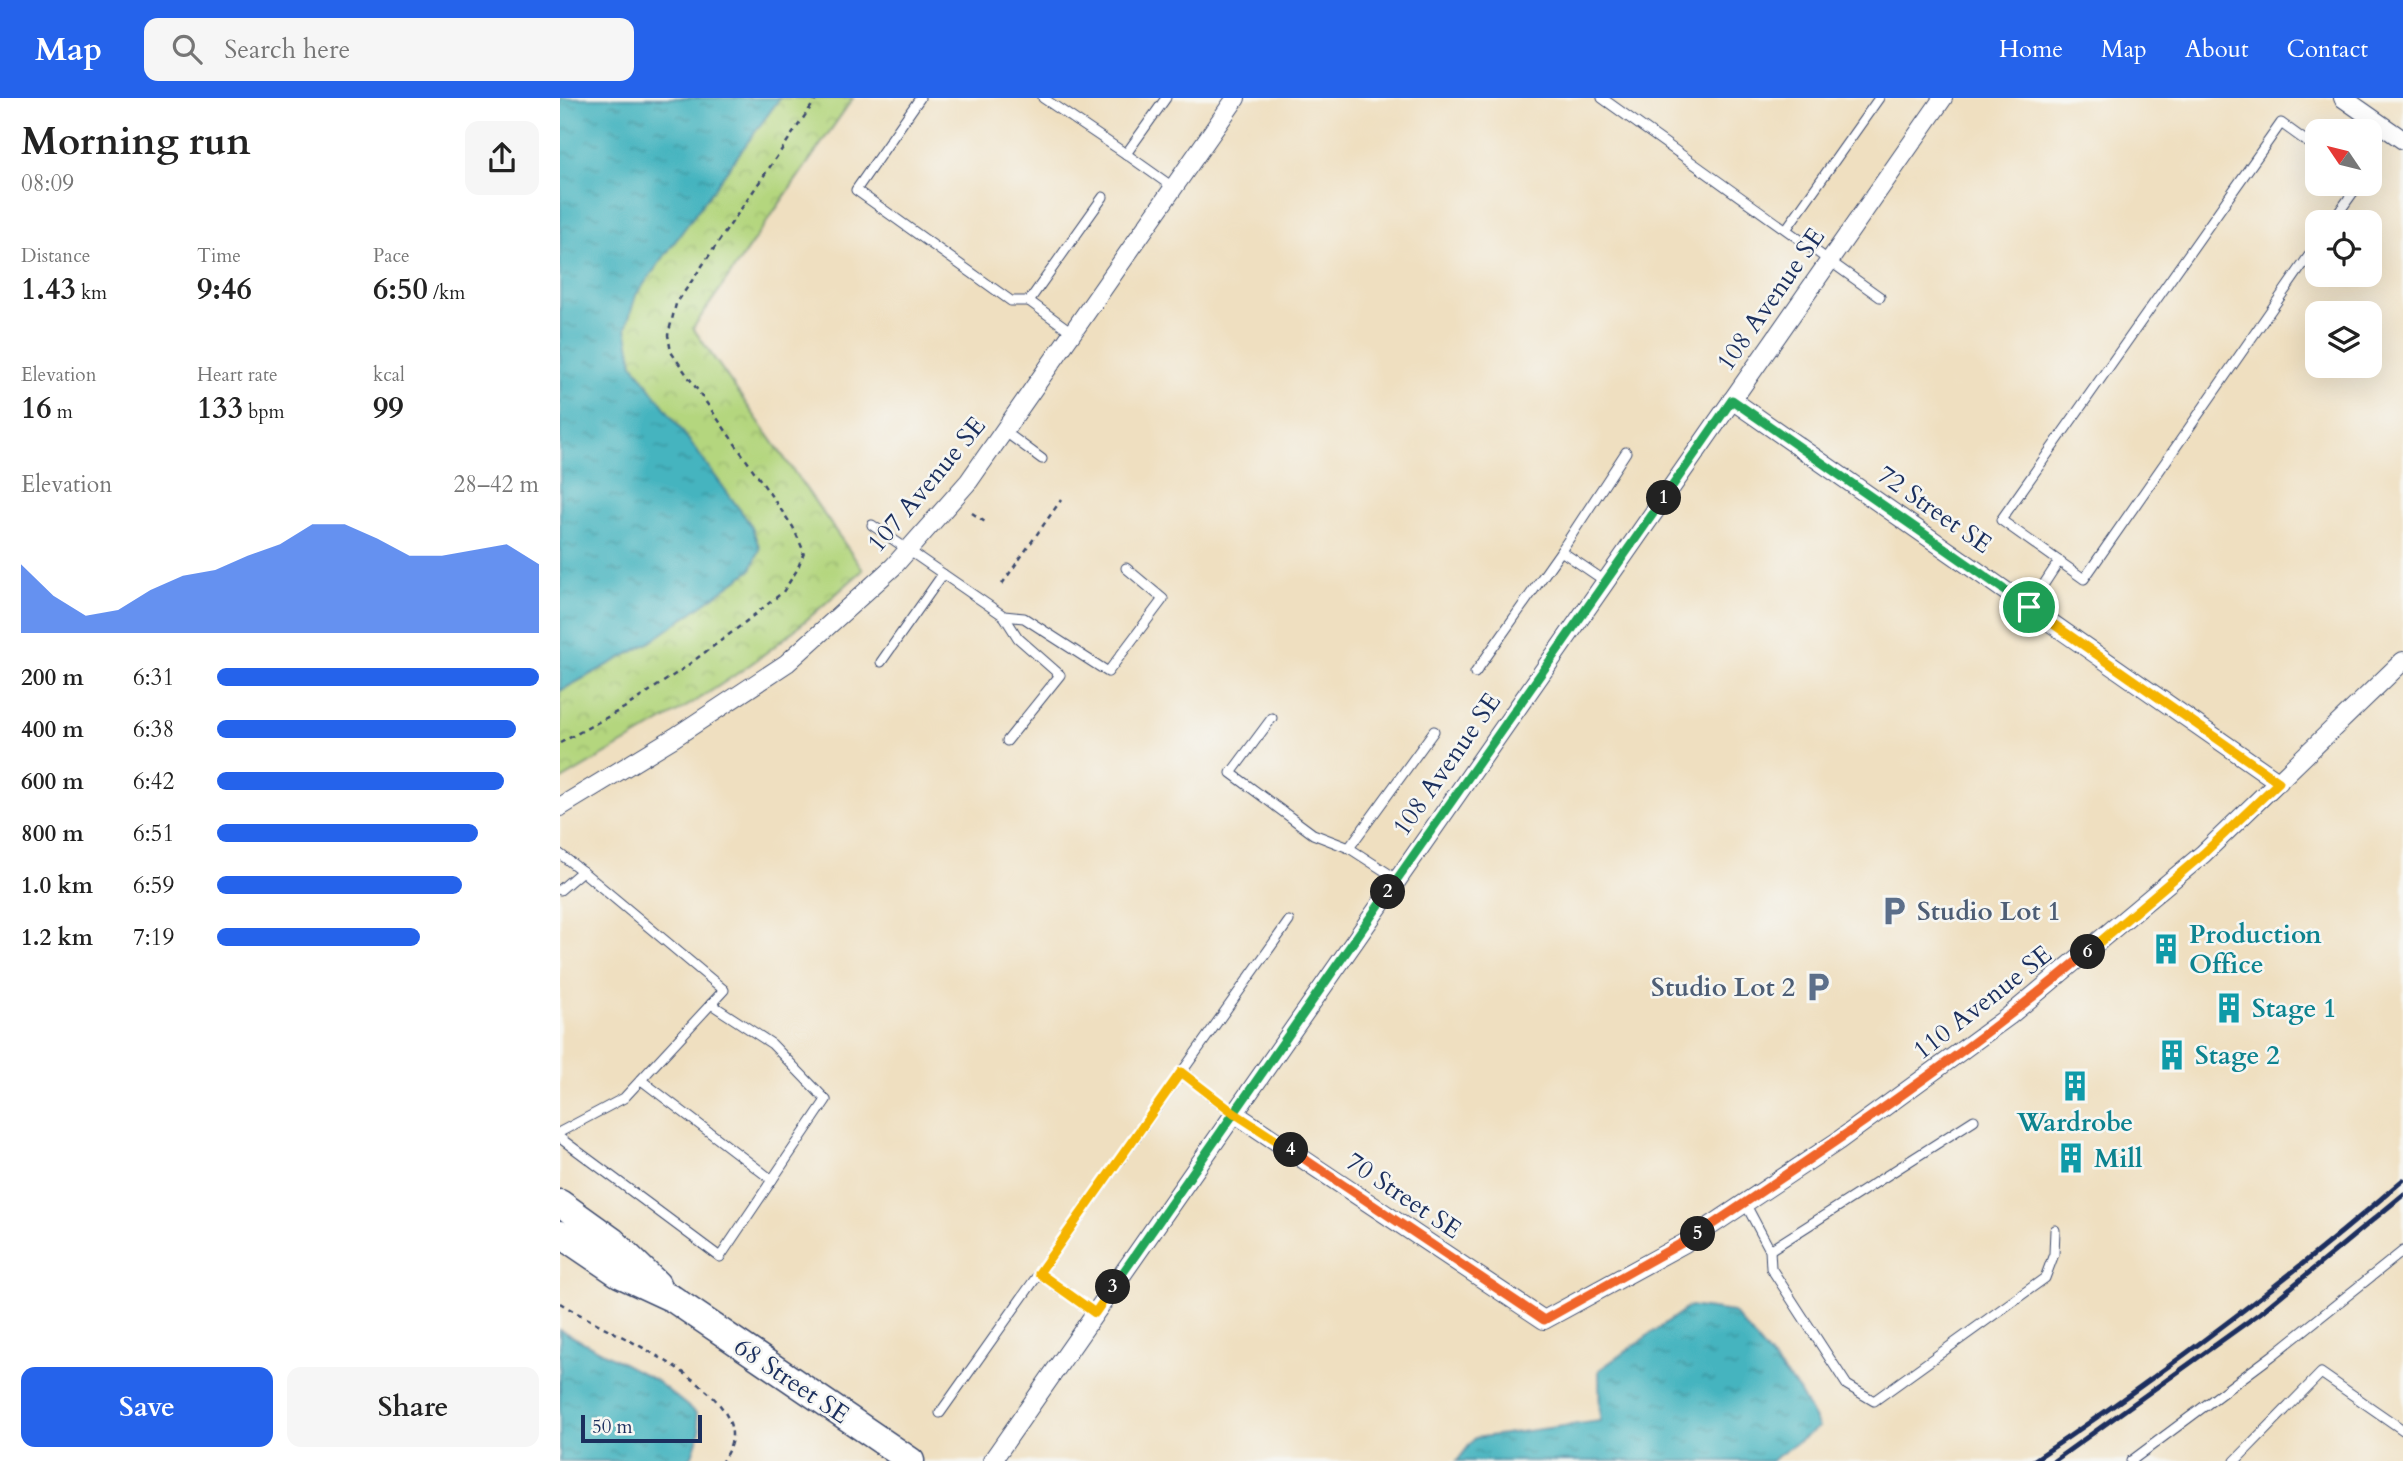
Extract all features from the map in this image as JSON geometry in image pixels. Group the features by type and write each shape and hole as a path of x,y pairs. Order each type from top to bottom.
{"street":[{"name":"107 Avenue SE","path":"560,807 675,737 787,663 893,567 970,481 1236,98"},
{"name":"108 Avenue SE","path":"992,1461 1944,98"},
{"path":"2343,98 2362,119"},
{"path":"2382,131 2403,140"},
{"name":"72 Street SE","path":"1732,400 2279,782"},
{"name":"110 Avenue SE","path":"1544,1320 1685,1243 1869,1120 2009,1016 2162,890 2403,662"},
{"name":"70 Street SE","path":"1234,1113 1544,1320"},
{"name":"68 Street SE","path":"560,1203 613,1241 673,1299"},
{"name":"68 Street SE","path":"560,1234 619,1274 673,1299 911,1461"}],"lane":[{"path":"920,98 856,190 1010,301 1029,301 1073,332"},
{"path":"1043,98 1174,188"},
{"path":"1126,154 1166,98"},
{"path":"1602,98 1880,297"},
{"path":"1787,228 1879,98"},
{"path":"2305,140 2281,123 2001,520 2084,579 2305,261"},
{"path":"1029,301 1103,197"},
{"path":"1004,431 1042,459"},
{"path":"1475,673 1626,453"},
{"path":"872,525 1004,616 1018,638 1060,676 1007,741"},
{"path":"1561,551 1605,581"},
{"path":"2029,607 2059,561"},
{"path":"1004,616 1024,618 1108,672 1163,599 1126,568"},
{"path":"881,662 943,574"},
{"path":"1272,718 1231,773 1313,834 1349,848 1397,879"},
{"path":"1349,848 1434,731"},
{"path":"560,855 724,990 624,1098 560,1132"},
{"path":"560,890 582,871"},
{"path":"940,1413 1289,921"},
{"path":"560,1138 720,1257 826,1100 772,1044 711,1004"},
{"path":"1181,1072 1234,1113"},
{"path":"641,1080 772,1180"},
{"path":"1770,1251 1974,1120"},
{"path":"1745,1203 1770,1251 1771,1268 1847,1385 1874,1401 2045,1278 2054,1254 2055,1230"},
{"path":"2131,1461 2273,1355 2403,1251"},
{"path":"1039,1273 1095,1313"},
{"path":"2235,1461 2320,1373 2403,1430"}],"path":[{"path":"560,743 624,708 680,671 783,592 797,570 804,552 793,527 671,352 668,335 676,304 817,98"},
{"path":"1002,584 1061,500"},
{"path":"972,513 988,524"},
{"path":"560,1303 672,1364 700,1384 718,1403 729,1421 732,1437 722,1461"}],"green space":[{"path":"560,98 853,98 693,328 863,570 793,632 748,666 679,711 560,781"}],"water":[{"path":"560,98 780,98 636,295 626,328 633,364 751,525 760,549 751,570 649,643 560,691"},
{"path":"1690,1306 1733,1312 1799,1391 1819,1427 1771,1461 1457,1461 1475,1438 1600,1421 1599,1370"},
{"path":"560,1330 655,1380 696,1413 700,1431 692,1456 684,1461 560,1461"}],"railway":[{"path":"2033,1461 2222,1326 2403,1180"},
{"path":"2054,1461 2260,1313 2403,1195"}],"place":[{"name":"Studio Lot 1","path":"1894,911"},
{"name":"Production Office","path":"2166,949"},
{"name":"Studio Lot 2","path":"1818,987"},
{"name":"Stage 1","path":"2229,1008"},
{"name":"Stage 2","path":"2172,1055"},
{"name":"Wardrobe","path":"2075,1086"},
{"name":"Mill","path":"2071,1158"}],"route":[{"path":"2029,607 1732,400 1234,1113 1095,1313 1039,1273 1181,1072 1234,1113 1544,1320 1685,1243 1838,1141 1920,1084 2056,979 2203,854 2279,782 2029,607"}]}
